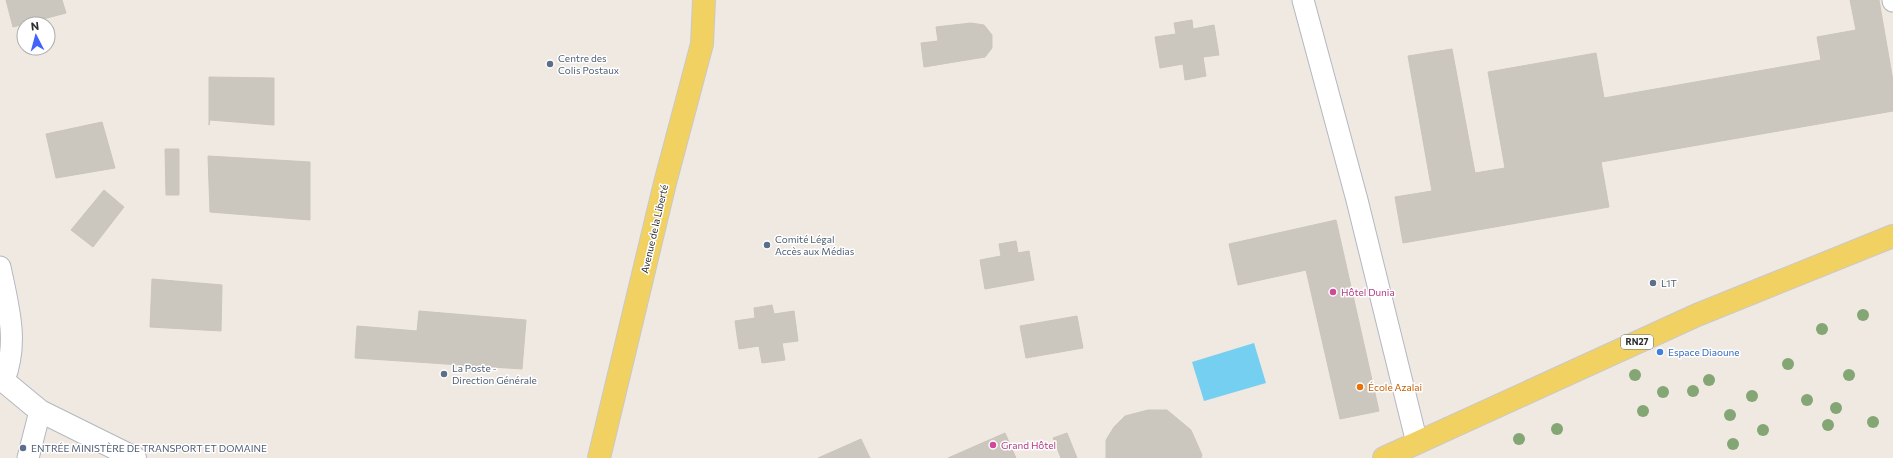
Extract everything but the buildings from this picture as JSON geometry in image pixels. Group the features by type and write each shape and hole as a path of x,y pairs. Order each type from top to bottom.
{"main road":[{"name":"Avenue de la Liberté","path":"599,458 665,183 702,44 704,0"},
{"name":"RN27","path":"1384,458 1697,315 1893,236"}],"street":[{"path":"1302,0 1357,200 1417,443"},
{"path":"0,267 12,320 10,365 2,379 40,411 135,458"},
{"path":"28,458 40,411"}],"water":[{"path":"1254,343 1266,383 1204,401 1192,362"}],"place":[{"name":"Centre des Colis Postaux","path":"550,64"},
{"name":"Comité Légal Accès aux Médias","path":"767,245"},
{"name":"L1T","path":"1653,283"},
{"name":"Hôtel Dunia","path":"1333,292"},
{"name":"Espace Diaoune","path":"1660,352"},
{"name":"La Poste - Direction Générale","path":"444,374"},
{"name":"École Azalai","path":"1360,387"},
{"name":"Grand Hôtel","path":"993,445"},
{"name":"ENTRÉE MINISTÈRE DE TRANSPORT ET DOMAINE","path":"23,448"}]}
